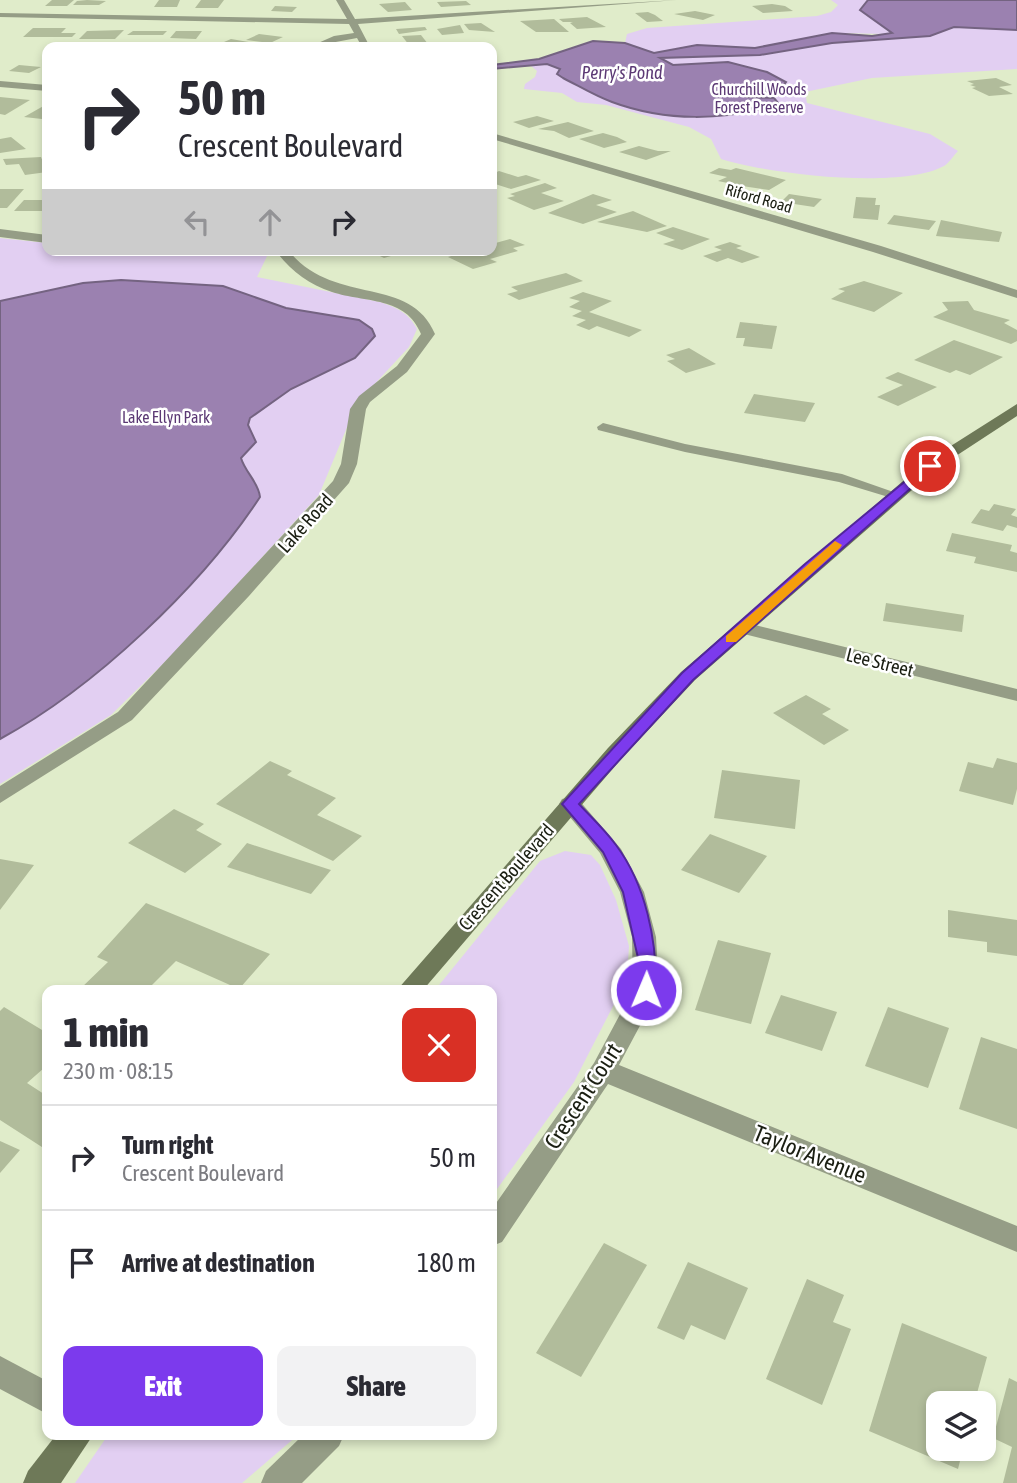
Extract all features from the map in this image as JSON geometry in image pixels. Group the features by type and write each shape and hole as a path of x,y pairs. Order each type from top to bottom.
{"street":[{"path":"340,0 363,42"},
{"path":"0,15 353,22 601,2 673,0"},
{"path":"326,42 359,35"},
{"path":"0,84 42,88"},
{"name":"Riford Road","path":"497,137 864,245 1017,294"},
{"path":"0,233 42,238"},
{"name":"Lake Road","path":"0,796 125,716 243,592 341,483 349,464 358,409 364,399 402,369 428,334 424,320 411,308 390,299 343,291 310,278 291,264 285,256"},
{"name":"Crescent Boulevard","path":"413,985 570,804 688,676 894,495 962,443 1017,409"},
{"name":"Lee Street","path":"743,628 1017,695"},
{"name":"Crescent Court","path":"497,1226 603,1070 646,990 647,958 632,892 610,849 570,804"},
{"name":"Taylor Avenue","path":"603,1070 1017,1239"},
{"path":"0,1371 42,1396"},
{"path":"40,1483 72,1440"},
{"path":"278,1483 322,1440"}],"lane":[{"path":"603,426 685,449 842,478 894,495"}],"green space":[{"name":"Churchill Woods Forest Preserve","path":"831,0 1017,0 1017,69 872,78 805,92 807,103 930,134 958,151 944,166 924,173 866,178 769,170 721,159 711,139 689,127 606,105 577,102 562,93 524,89 525,84 535,77 537,71 530,65 675,54 726,55 799,44 887,37 888,34 832,33 755,48 697,45 654,53 625,43 627,34 647,28 817,16 831,12 838,5"},
{"name":"Lake Ellyn Park","path":"0,238 42,242 42,256 267,256 257,277 380,302 402,311 417,329 409,347 357,403 319,495 176,651 111,715 0,784"},
{"path":"565,851 591,855 600,865 616,900 629,946 627,979 574,1082 497,1189 497,985 439,985 540,861"},
{"path":"105,1440 292,1440 242,1483 75,1483"}],"water":[{"name":"Perry's Pond","path":"868,0 1017,0 1017,30 954,27 930,36 832,43 760,55 660,58 673,65 728,62 767,72 786,82 779,91 742,93 746,97 774,98 779,104 716,116 674,116 632,109 587,91 557,74 560,69 547,64 497,69 497,64 539,59 593,41 625,43 654,53 697,45 755,48 832,33 872,36 892,33 860,10"},
{"name":"Lake Ellyn Park","path":"121,280 223,286 286,308 359,320 372,329 375,336 355,358 291,389 250,418 248,425 256,442 241,458 260,497 236,531 177,600 108,664 36,718 0,739 0,301 83,283"}],"building":[{"path":"52,0 74,0 67,6 45,6"},
{"path":"159,0 180,0 177,7 154,7"},
{"path":"201,0 224,0 218,8 195,8"},
{"path":"77,1 106,1 99,5 73,5"},
{"path":"466,1 471,5 441,7 437,2"},
{"path":"405,2 412,10 388,12 379,4"},
{"path":"275,6 297,7 292,12 271,11"},
{"path":"752,6 785,6 793,11 763,13"},
{"path":"695,11 715,15 703,20 674,14"},
{"path":"648,12 663,21 647,22 635,13"},
{"path":"587,17 606,27 577,29 570,23 573,22 559,19"},
{"path":"554,19 569,32 536,32 520,21"},
{"path":"481,23 495,32 469,30 464,24"},
{"path":"460,25 464,33 442,35 437,29"},
{"path":"425,27 427,30 399,34 396,29"},
{"path":"33,28 66,28 61,33 76,33 72,37 23,37"},
{"path":"124,30 115,39 79,39 87,31"},
{"path":"133,31 167,31 163,35 127,35"},
{"path":"176,31 202,31 196,39 170,38"},
{"path":"259,34 283,37 272,42 246,40"},
{"path":"421,35 426,42 407,42 402,36"},
{"path":"231,39 249,42 224,42"},
{"path":"19,65 41,67 29,73 9,71"},
{"path":"996,78 1012,85 999,87 1013,94 989,96 972,88 976,87 967,81"},
{"path":"0,97 30,100 5,115 0,114"},
{"path":"42,107 42,119 24,117"},
{"path":"537,116 554,121 529,128 513,122"},
{"path":"568,122 594,131 569,138 554,131 538,129"},
{"path":"603,133 627,142 604,148 579,139"},
{"path":"11,137 26,149 0,153 0,139"},
{"path":"639,146 671,151 646,160 619,152"},
{"path":"41,157 42,173 25,175 19,164 6,165 3,159"},
{"path":"719,168 736,168 786,180 769,190 742,186 718,181 727,177 709,173"},
{"path":"497,172 518,177 526,175 541,180 511,189 497,185"},
{"path":"545,183 557,188 541,193 564,201 534,210 507,198 515,196 510,194"},
{"path":"0,189 24,189 7,208 0,208"},
{"path":"593,194 612,200 596,205 617,212 583,224 548,213"},
{"path":"789,194 822,199 814,207 781,202"},
{"path":"856,197 876,198 875,205 880,205 878,220 853,218"},
{"path":"24,200 42,200 42,211 14,211"},
{"path":"633,211 667,226 647,232 597,222"},
{"path":"894,215 936,221 929,230 887,224"},
{"path":"941,220 1002,232 999,242 936,236"},
{"path":"673,227 710,239 682,250 663,244 675,240 656,233"},
{"path":"510,239 525,245 513,248 518,251 490,259 497,262 473,269 448,257 497,256 497,243"},
{"path":"730,242 742,246 736,248 760,257 742,263 728,258 717,262 703,256 722,250 714,247"},
{"path":"566,273 583,281 519,300 507,294 518,291 511,287"},
{"path":"864,281 903,293 874,312 831,299 845,291 838,289"},
{"path":"583,292 612,301 589,312 642,330 629,337 597,326 589,330 576,325 586,320 572,316 582,311 569,307 580,301 569,298"},
{"path":"968,301 974,310 1010,320 1004,323 1017,330 1017,341 1011,344 933,317 948,310 942,302"},
{"path":"740,322 777,326 772,349 743,346 745,338 736,338"},
{"path":"954,340 1003,357 970,375 956,370 950,373 914,360"},
{"path":"689,348 716,364 686,373 667,361 675,359 666,355"},
{"path":"898,372 937,387 898,406 877,397 903,385 885,378"},
{"path":"754,394 815,403 805,422 744,413"},
{"path":"994,504 1016,509 1011,515 1017,517 1017,528 1007,525 1003,531 971,523 981,509 989,511"},
{"path":"952,533 1012,545 1010,551 1017,553 1017,572 974,563 976,557 946,551"},
{"path":"886,603 964,615 962,632 883,621"},
{"path":"806,695 831,709 822,714 849,730 824,745 773,713"},
{"path":"997,758 1017,763 1017,789 1013,805 959,791 968,762 993,768"},
{"path":"270,761 292,771 287,775 336,798 317,815 362,836 333,861 216,804"},
{"path":"722,770 800,780 795,829 714,818"},
{"path":"174,809 204,824 196,830 222,844 185,873 128,843"},
{"path":"710,834 767,856 739,893 681,870"},
{"path":"247,843 331,870 311,894 227,867"},
{"path":"0,859 34,865 0,910"},
{"path":"146,903 270,954 243,985 230,985 176,961 152,985 84,985 108,962 97,957"},
{"path":"948,910 1017,920 1017,956 987,952 987,942 948,937"},
{"path":"718,940 771,953 751,1024 695,1010"},
{"path":"781,995 837,1012 822,1051 765,1033"},
{"path":"4,1007 42,1030 42,1070 27,1083 42,1093 42,1147 0,1120 0,1011"},
{"path":"888,1007 949,1028 928,1088 865,1066"},
{"path":"981,1037 1017,1049 1017,1129 959,1109"},
{"path":"0,1141 20,1150 0,1173"},
{"path":"604,1243 647,1265 581,1377 536,1353"},
{"path":"688,1262 748,1288 725,1340 691,1325 684,1340 657,1328"},
{"path":"807,1279 844,1295 833,1322 851,1329 822,1405 766,1379"},
{"path":"902,1323 987,1357 978,1391 926,1391 926,1455 869,1431"},
{"path":"1009,1378 1017,1382 1017,1483 1003,1483 1012,1447 996,1439 996,1427"},
{"path":"939,1461 960,1461 958,1469"}],"slow traffic":[{"path":"731,639 835,545"}],"route":[{"path":"646,990 647,958 632,892 610,849 570,804 639,726 688,676 810,567 930,466"}]}
